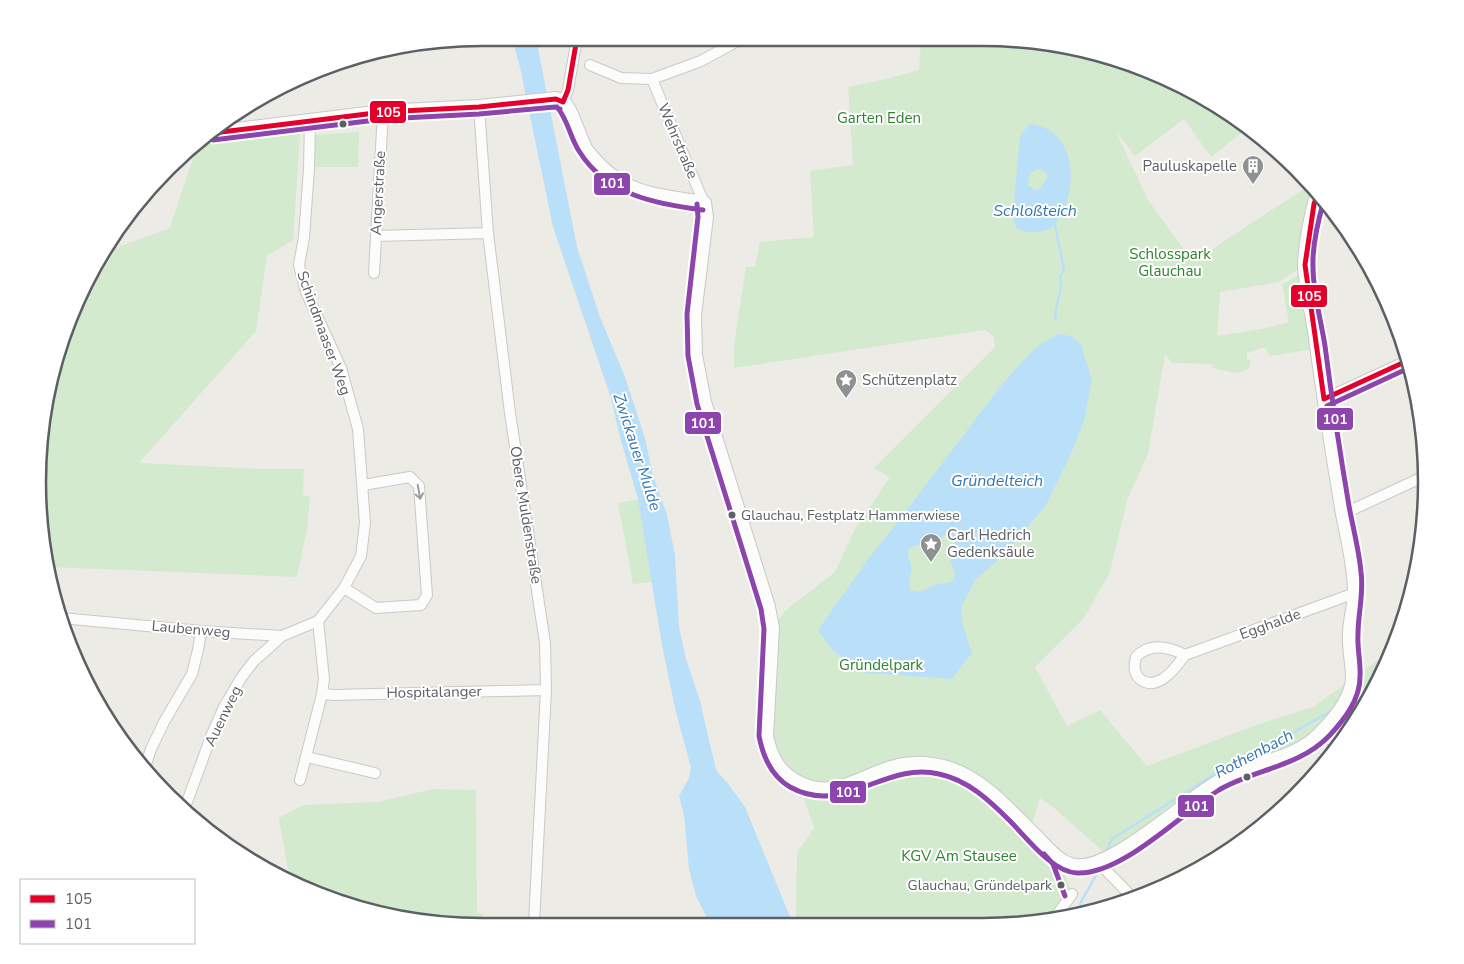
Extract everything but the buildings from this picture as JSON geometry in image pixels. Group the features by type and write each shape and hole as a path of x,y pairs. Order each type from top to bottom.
{"street":[{"path":"222,133 383,112 479,107 560,100 568,90 576,46"},
{"path":"590,65 621,78 652,79 701,61 728,46"},
{"name":"Wehrstraße","path":"652,79 704,203 706,217 694,315 695,355 704,402 768,607 772,628 766,736 768,747 776,764 782,772 799,784 819,790 838,789 902,765 924,763 956,770 975,781 1060,860 1077,866 1099,863"},
{"name":"Wehrstraße","path":"560,100 567,106 587,150 615,179 637,191 704,203"},
{"name":"Obere Muldenstraße","path":"479,107 488,234 510,413 545,643 546,690 534,918"},
{"name":"Angerstraße","path":"374,273 383,112"},
{"name":"Schindmaaser Weg","path":"310,121 304,237 299,265 306,292 341,368 358,429 365,523 361,556 344,588 318,621"},
{"path":"1128,893 1099,863 1120,852 1217,782 1246,769 1295,752 1310,743 1322,733 1341,708 1352,689 1350,635 1355,593 1350,548 1324,400 1305,265 1316,202"},
{"path":"376,236 488,234"},
{"path":"1324,400 1401,364"},
{"path":"344,588 376,608 421,605 427,595 419,486 410,477 363,485"},
{"path":"1343,514 1418,479"},
{"name":"Egghalde","path":"1186,655 1164,648 1147,648 1136,656 1134,665 1136,674 1142,680 1150,683 1160,680 1169,674 1186,655 1355,593"},
{"name":"Laubenweg","path":"68,619 201,631 282,636 318,621"},
{"path":"300,780 322,694 324,679 318,621"},
{"path":"147,761 164,722 192,674 201,631"},
{"name":"Auenweg","path":"187,802 224,707 241,678 254,661 282,636"},
{"name":"Hospitalanger","path":"322,694 546,690"},
{"path":"1322,733 1334,739"},
{"path":"307,757 375,773"},
{"path":"1060,910 1072,894"}],"green space":[{"path":"921,46 982,46 1039,50 1095,61 1149,79 1175,91 1224,120 1242,132 1211,157 1184,119 1135,156 1115,130 1148,200 1187,254 1195,257 1203,255 1304,189 1311,196 1311,224 1305,265 1279,282 1220,292 1217,336 1261,329 1289,322 1282,285 1306,270 1314,349 1270,356 1265,347 1247,353 1247,359 1251,360 1249,369 1237,373 1212,368 1213,364 1172,363 1165,354 1148,454 1127,500 1110,572 1084,618 1035,667 1067,726 1100,710 1147,766 1259,724 1313,707 1381,658 1359,700 1334,739 1321,733 1245,769 1118,852 1105,853 1040,798 1030,830 1060,860 1072,894 1071,908 1039,914 982,918 796,918 797,853 814,828 799,784 772,756 772,628 786,610 835,572 854,531 890,477 874,468 995,347 994,337 985,330 734,368 734,345 746,267 755,267 760,242 814,237 810,171 853,165 848,87 919,70"},
{"path":"359,132 358,167 314,167 315,135"},
{"path":"300,134 293,240 267,256 256,331 139,463 261,469 304,469 303,495 310,497 307,529 297,577 55,567 47,510 47,454 55,397 69,342 91,289 116,247 170,228 194,155 209,142"},
{"path":"638,499 652,582 633,584 618,503"},
{"path":"433,789 476,790 477,913 483,914 483,918 425,914 369,903 315,885 288,873 279,818 304,805 378,802"}],"water":[{"name":"Zwickauer Mulde","path":"514,46 538,46 577,247 600,317 625,377 645,438 652,472 667,515 675,555 679,627 686,659 700,701 716,770 745,807 791,918 707,918 696,896 689,869 684,815 679,796 689,778 691,768 675,708 662,645 638,499 611,398 553,227"},
{"name":"Schloßteich","path":"1029,124 1043,127 1053,133 1061,142 1067,153 1070,165 1071,178 1066,204 1055,224 1042,232 1031,232 1016,228 1013,212 1020,136","holes":["1037,169 1044,171 1048,176 1040,189 1035,190 1028,185 1030,174"]},
{"name":"Gründelteich","path":"1058,334 1070,336 1081,344 1092,380 1084,421 1071,454 1046,505 1008,551 975,580 961,607 963,626 972,653 952,679 866,673 833,651 818,630 869,558 1003,383 1035,348","holes":["946,535 951,537 955,543 951,558 955,574 954,578 949,583 936,584 920,592 910,589 909,581 912,568 908,555 909,549 915,545 925,544"]}],"waterway":[{"path":"1055,225 1064,270 1060,277 1061,287 1055,314 1056,319"},
{"name":"Rothenbach","path":"1356,695 1363,693"},
{"name":"Rothenbach","path":"1106,853 1112,839 1245,755 1280,740 1333,710"},
{"name":"Rothenbach","path":"1080,906 1098,872"}],"transit line":[{"name":"105","path":"563,102 568,90 576,46"},
{"name":"105","path":"223,132 383,112 479,107 556,99 563,102"},
{"name":"101","path":"213,140 384,119 479,114 555,107 560,109"},
{"name":"101","path":"557,107 564,117 579,151 590,166 603,178 634,195 668,204 703,210"},
{"name":"105","path":"1315,201 1305,265 1324,399"},
{"name":"101","path":"697,204 698,217 687,314 688,356 697,404 761,609 764,629 759,736 769,765 783,783 810,795 828,796 846,793 882,780 919,772 950,777 978,792 1002,813 1049,861 1058,867 1077,873 1095,871 1113,864 1151,841 1219,790 1304,755 1329,736 1350,709 1357,694 1360,677 1358,626 1362,588 1361,572 1342,466 1313,277 1314,242 1322,209"},
{"name":"105","path":"1324,399 1401,364"},
{"name":"101","path":"1327,406 1403,371"},
{"name":"101","path":"1044,854 1053,864 1065,896"}],"place":[{"name":"Pauluskapelle","path":"1253,185"},
{"name":"Schützenplatz","path":"846,399"},
{"name":"Glauchau, Festplatz Hammerwiese","path":"732,515"},
{"name":"Carl Hedrich Gedenksäule","path":"931,563"},
{"name":"Glauchau, Gründelpark","path":"1061,885"}],"park label":[{"name":"Garten Eden","path":"879,118"},
{"name":"Schlosspark Glauchau","path":"1170,262"},
{"name":"Gründelpark","path":"881,665"},
{"name":"KGV Am Stausee","path":"959,856"}]}
